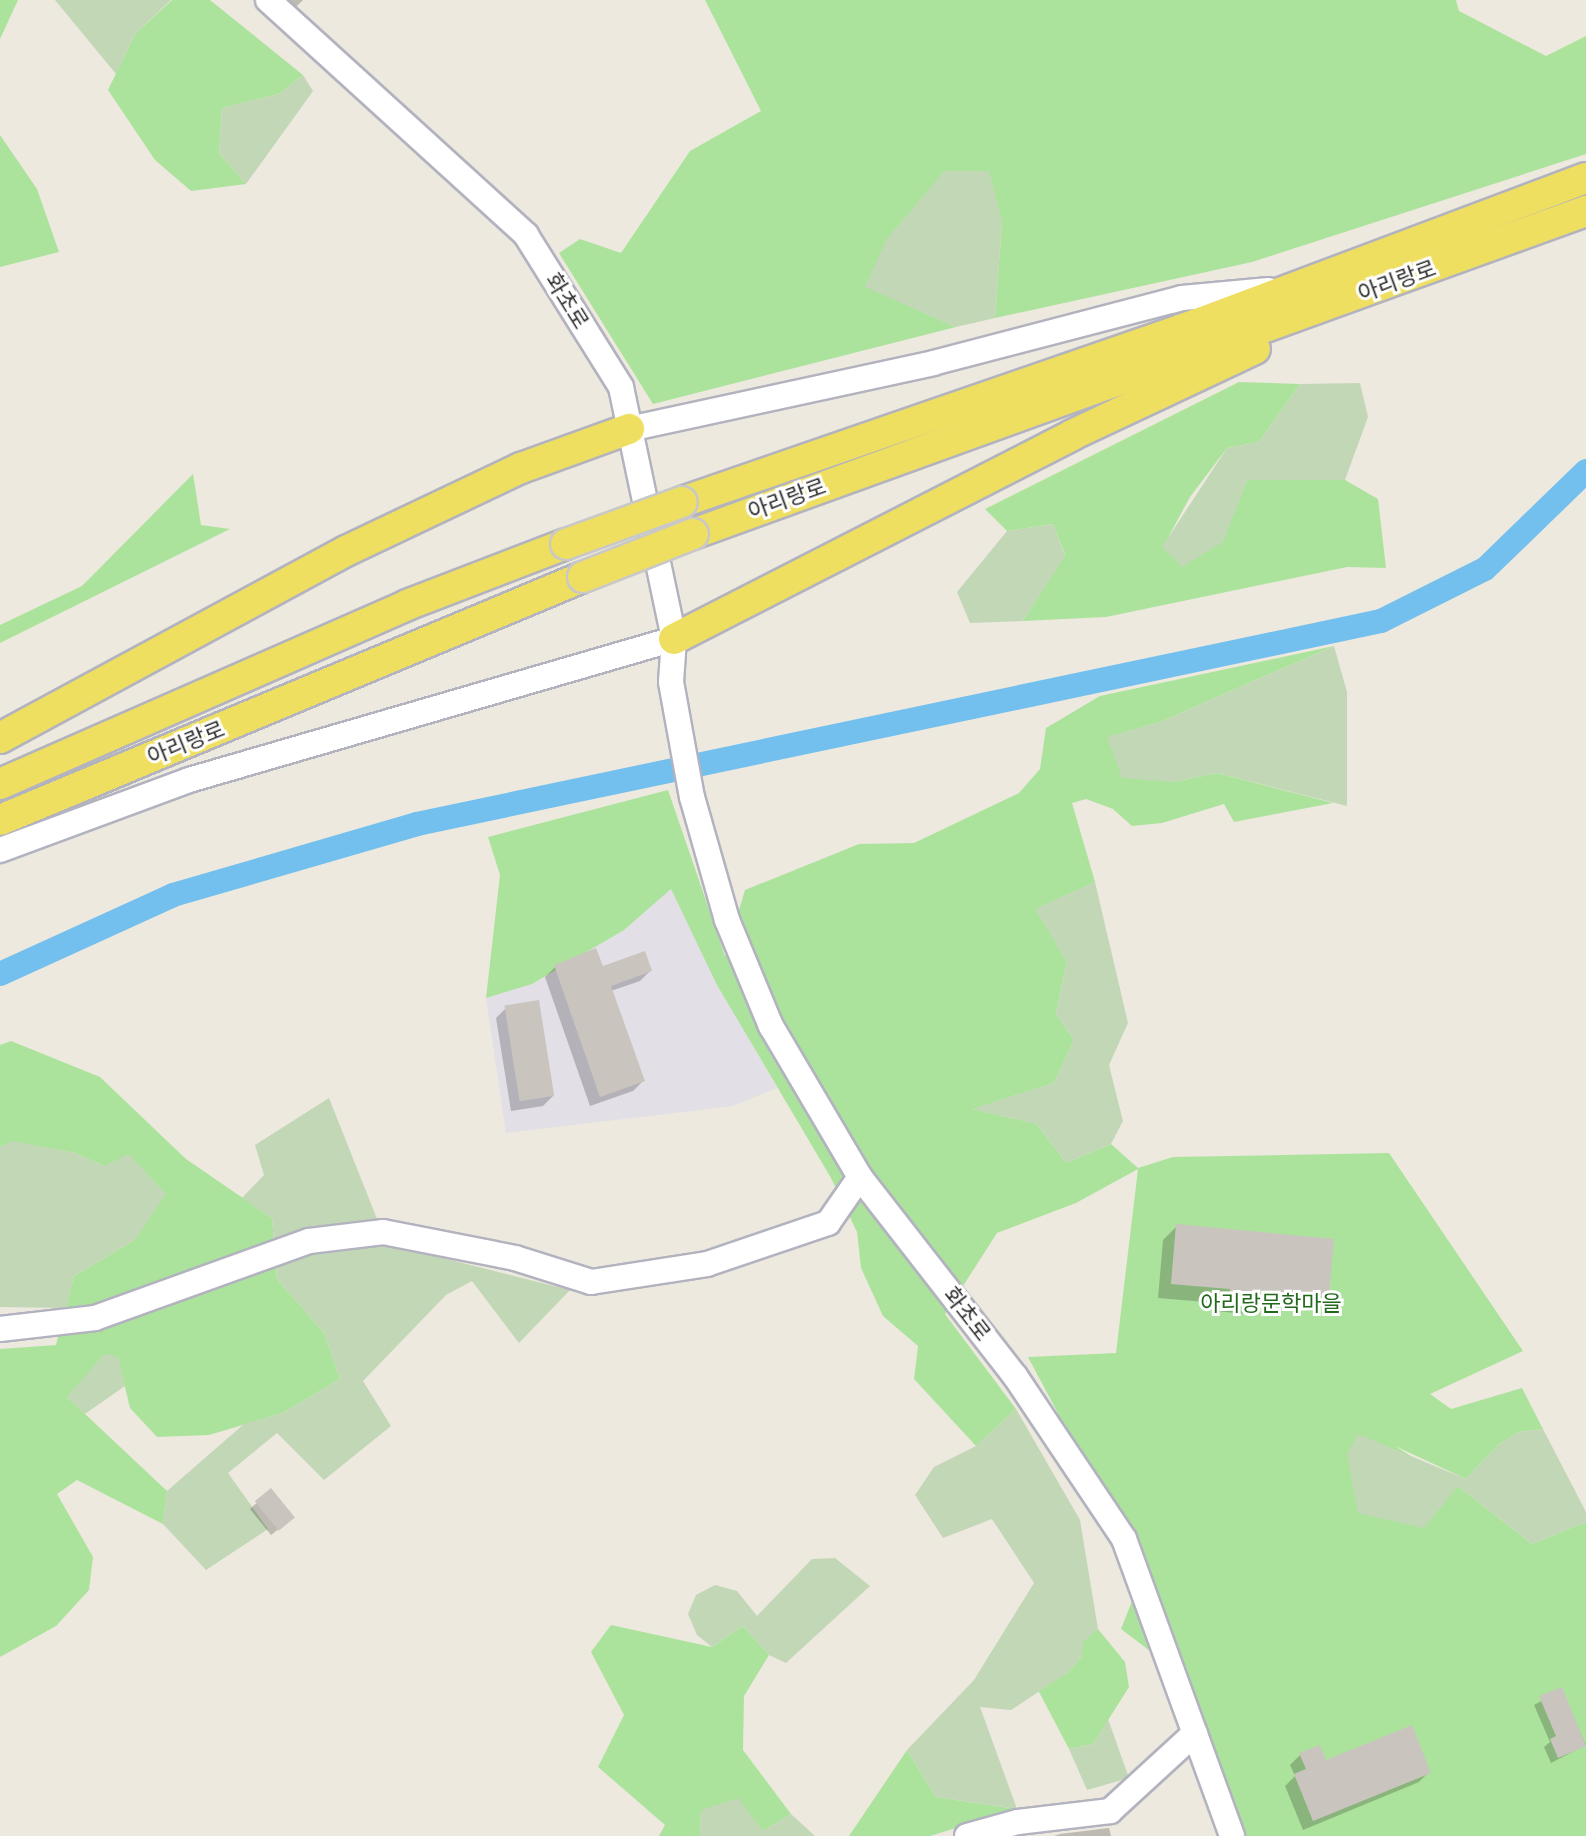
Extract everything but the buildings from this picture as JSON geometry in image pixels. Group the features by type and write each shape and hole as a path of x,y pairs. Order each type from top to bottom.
{"main road":[{"name":"아리랑로","path":"0,784 407,605 566,544 1292,288 1586,178"},
{"name":"아리랑로","path":"0,820 693,534 1294,320 1586,211"},
{"path":"674,639 1072,435 1211,373 1251,352 1294,320"},
{"path":"0,738 346,551 521,468 629,429"}],"street":[{"name":"화초로","path":"268,0 526,235 621,387 674,639 671,682 692,797 727,920 771,1026 860,1177 1015,1376 1124,1539 1232,1836"},
{"path":"629,429 933,363 1182,298 1292,288"},
{"path":"0,850 189,780 674,639"},
{"path":"0,1329 95,1318 309,1241 383,1232 515,1258 591,1282 707,1264 828,1223 860,1177"},
{"path":"967,1836 1018,1822 1110,1811 1195,1733"}],"shaded area":[{"path":"671,889 718,985 777,1088 733,1106 506,1133 486,998 532,984 624,930"}],"green space":[{"path":"0,0 18,0 0,39"},
{"path":"55,0 171,0 135,34 116,74"},
{"path":"172,0 210,0 303,75 279,94 222,108 219,153 246,184 191,191 155,160 108,90 135,34"},
{"path":"705,0 1456,0 1459,11 1546,56 1586,36 1586,154 1252,262 995,318 1002,221 865,286 956,327 653,404 559,253 580,239 621,253 690,151 761,111"},
{"path":"303,75 313,91 246,184 219,153 222,108 279,94"},
{"path":"0,135 37,189 59,252 0,267"},
{"path":"944,171 989,171 1002,221 995,318 956,327 865,287 886,240"},
{"path":"1239,382 1300,384 1259,442 1227,448 1190,497 1163,547 1222,542 1247,480 1345,480 1378,499 1386,568 1347,567 1106,617 1023,621 1065,555 1053,524 1007,531 985,509"},
{"path":"1360,383 1368,417 1345,480 1247,480 1223,542 1182,567 1162,547 1227,448 1259,442 1300,384"},
{"path":"193,474 201,525 230,529 0,643 0,625 82,586"},
{"path":"1053,524 1065,556 1023,621 970,623 957,592 1007,531"},
{"name":"아리랑문학마을","path":"1334,646 1160,722 1108,737 1173,782 1217,773 1333,803 1234,822 1224,804 1162,823 1132,826 1113,809 1086,799 1072,803 1095,882 1036,909 1067,962 1056,1014 1074,1040 1054,1083 973,1109 1037,1124 1066,1163 1111,1144 1138,1168 1173,1157 1389,1153 1523,1351 1430,1394 1451,1409 1522,1388 1543,1429 1519,1432 1498,1445 1466,1479 1395,1446 1458,1486 1532,1544 1586,1522 1586,1836 1245,1836 1183,1676 1121,1629 1143,1573 1028,1357 1116,1353 1138,1169 1076,1203 997,1233 945,1314 1016,1409 976,1446 914,1379 918,1346 883,1316 861,1268 857,1232 831,1178 717,985 671,889 624,930 532,984 486,998 500,875 488,837 668,790 725,956 745,890 859,844 914,843 1019,793 1040,769 1046,728 1100,696"},
{"path":"1334,646 1347,692 1347,806 1217,773 1173,782 1122,778 1107,737 1160,722"},
{"path":"1095,882 1128,1023 1109,1065 1123,1121 1111,1144 1066,1163 1037,1124 972,1109 1054,1083 1074,1040 1056,1014 1067,962 1035,909"},
{"path":"11,1041 100,1077 186,1159 272,1218 277,1279 325,1334 340,1379 283,1413 209,1435 157,1437 130,1408 118,1358 67,1397 167,1491 163,1524 77,1480 57,1494 93,1557 89,1590 56,1626 0,1657 0,1349 56,1345 74,1276 136,1239 104,1166 75,1153 13,1142 0,1147 0,1045"},
{"path":"329,1098 387,1244 570,1290 519,1343 472,1281 446,1295 363,1381 391,1426 324,1480 277,1433 228,1473 268,1529 206,1570 163,1524 167,1491 244,1424 283,1413 340,1379 325,1334 277,1279 272,1218 242,1198 264,1175 255,1145"},
{"path":"12,1141 75,1153 104,1166 129,1154 166,1194 136,1239 74,1276 66,1308 0,1307 0,1147"},
{"path":"104,1354 118,1357 125,1386 85,1414 67,1397"},
{"path":"1016,1409 1080,1520 1098,1629 1083,1642 1082,1656 1067,1673 1011,1710 980,1707 1017,1809 936,1797 907,1750 974,1680 1034,1583 992,1519 943,1538 915,1495 934,1467 976,1446"},
{"path":"1543,1429 1586,1512 1586,1522 1532,1544 1458,1486 1424,1528 1358,1513 1347,1454 1358,1434 1466,1479 1498,1445 1519,1432"},
{"path":"835,1558 870,1586 786,1663 769,1655 743,1626 712,1647 697,1635 688,1614 696,1595 715,1585 737,1591 757,1616 812,1559"},
{"path":"611,1625 712,1647 743,1626 769,1655 744,1696 743,1750 791,1814 763,1831 701,1810 700,1836 659,1836 665,1825 598,1767 624,1715 591,1652"},
{"path":"1098,1629 1125,1662 1129,1687 1093,1744 1069,1749 1038,1690 1067,1673 1082,1656 1082,1642"},
{"path":"1108,1719 1129,1778 1087,1790 1069,1749 1093,1744"},
{"path":"907,1750 936,1797 1017,1809 930,1836 849,1836"},
{"path":"738,1798 763,1831 791,1814 815,1836 700,1836 701,1810"}],"waterway":[{"path":"0,974 173,895 417,824 1381,621 1485,569 1586,471"}]}
